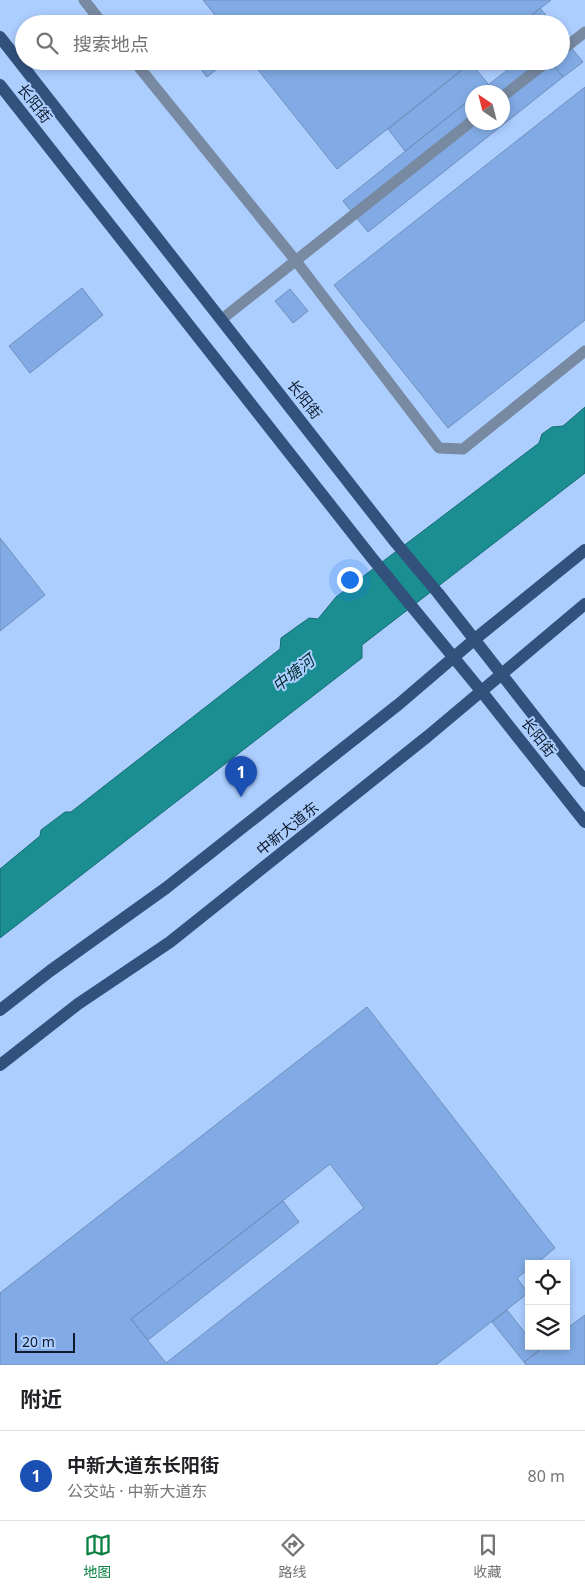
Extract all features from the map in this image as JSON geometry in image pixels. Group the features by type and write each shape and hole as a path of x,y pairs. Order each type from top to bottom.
{"main road":[{"name":"长阳街","path":"0,36 15,55"},
{"name":"长阳街","path":"27,70 585,781"},
{"name":"长阳街","path":"0,85 372,558 585,822"},
{"name":"中新大道东","path":"0,1010 50,971 166,888 400,704 474,639 585,550"},
{"name":"中新大道东","path":"0,1065 78,1004 170,942 482,692 585,604"}],"lane":[{"path":"84,0 96,15"},
{"path":"570,44 585,32"},
{"path":"141,70 296,261 439,448 462,449 585,351"},
{"path":"510,91 536,70"},
{"path":"222,319 465,127"}],"water":[{"name":"中塘河","path":"585,407 585,473 362,645 362,658 0,938 0,869 40,836 41,830 65,812 71,812 280,649 281,638 309,618 318,619 336,597 539,443 542,434 552,427 563,426"}],"building":[{"path":"203,0 551,0 532,15 215,15"},
{"path":"540,8 546,15 532,15"},
{"path":"570,46 583,62 563,77 557,70 570,70"},
{"path":"201,70 216,70 207,77"},
{"path":"258,70 462,70 337,169"},
{"path":"462,70 477,70 489,85 465,85 465,104 405,151 388,129"},
{"path":"507,70 557,70 563,77 510,119 510,85 488,85"},
{"path":"585,87 585,320 448,428 334,285"},
{"path":"465,104 465,130 496,130 368,232 343,201"},
{"path":"82,288 103,315 30,373 9,346"},
{"path":"290,289 308,311 293,323 275,301"},
{"path":"0,538 45,595 0,631"},
{"path":"367,1007 555,1248 541,1260 525,1260 525,1272 517,1278 525,1289 525,1295 436,1365 0,1365 0,1293","holes":["330,1164 364,1208 166,1363 131,1319"]},
{"path":"283,1201 299,1222 148,1340 131,1319"},
{"path":"507,1310 525,1333 525,1350 539,1351 524,1362 492,1322"},
{"path":"585,1315 585,1365 526,1365 524,1362 539,1350 570,1350 570,1326"}],"place":[{"name":"中新大道东长阳街","path":"241,797"}]}
